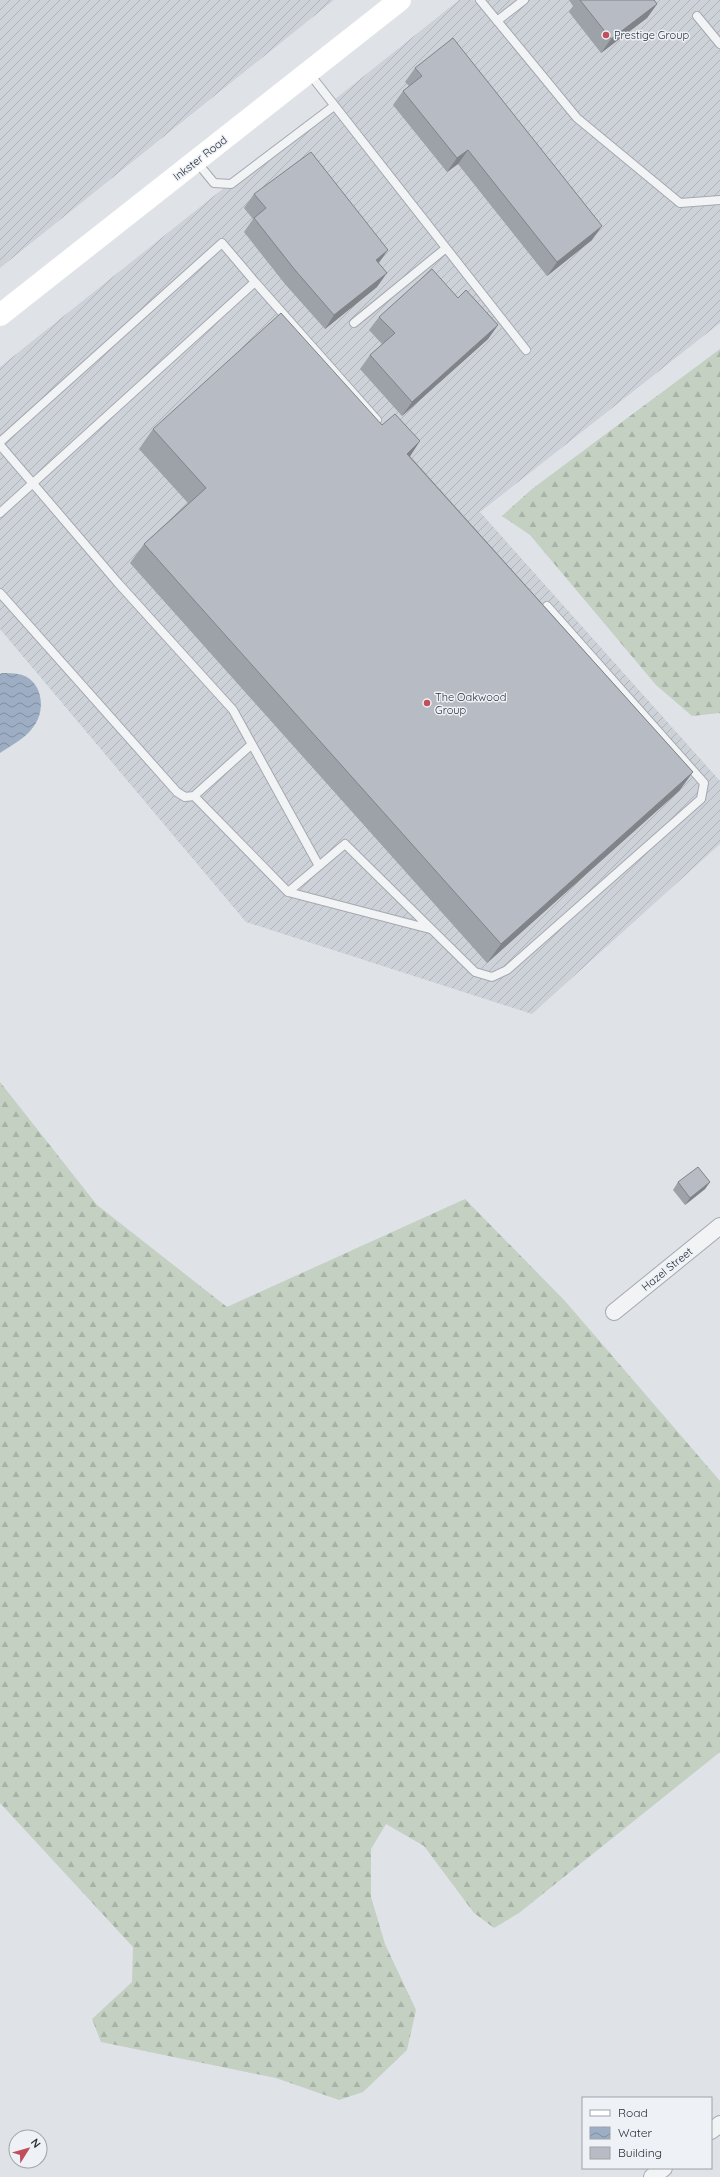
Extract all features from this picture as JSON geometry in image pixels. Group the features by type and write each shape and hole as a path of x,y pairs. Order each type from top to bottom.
{"street":[{"name":"Inkster Road","path":"0,315 400,0"},
{"name":"Hazel Street","path":"614,1312 720,1226"},
{"path":"712,2130 720,2124"},
{"path":"652,2177 663,2169"}],"lane":[{"path":"480,0 578,118 680,203 720,200"},
{"path":"497,21 524,0"},
{"path":"698,16 720,44"},
{"path":"308,72 526,350"},
{"path":"196,161 214,183 232,184 334,106"},
{"path":"319,866 233,710 118,583 0,443 222,243 377,420"},
{"path":"354,323 446,248"},
{"path":"0,513 255,282"},
{"path":"0,593 177,792 185,797 194,796 251,745"},
{"path":"288,892 345,844 475,972 492,977 507,970 701,799 704,783 548,606"},
{"path":"194,796 288,892 430,929"}],"shaded area":[{"path":"0,0 334,0 0,268"},
{"path":"459,0 720,0 720,323 480,512 720,781 720,844 532,1014 246,922 0,629 0,367"}],"green space":[{"path":"720,349 720,713 692,716 656,685 530,535 502,516 532,489"},
{"path":"0,1082 97,1205 227,1307 465,1199 565,1301 720,1481 720,1752 519,1913 494,1928 474,1913 424,1846 386,1824 371,1849 371,1897 385,1944 416,2010 407,2050 363,2092 339,2100 276,2078 101,2042 92,2019 132,1982 133,1947 0,1803"}],"water":[{"path":"0,674 18,674 32,681 40,695 41,703 38,719 31,730 0,753"}],"building":[{"path":"580,0 654,0 657,4 611,39"},
{"path":"453,38 602,226 557,262 468,150 457,158 403,91 422,76 415,68"},
{"path":"311,152 388,250 376,260 387,273 334,315 295,270 254,218 266,208 254,194"},
{"path":"432,269 458,298 466,290 498,325 412,402 370,355 395,333 379,317"},
{"name":"The Oakwood Group","path":"281,313 382,425 395,414 420,441 407,454 693,772 501,944 144,544 206,488 153,429"},
{"path":"698,1167 710,1182 690,1198 678,1182"}],"place":[{"name":"Prestige Group","path":"606,35"},
{"name":"The Oakwood Group","path":"427,703"}]}
